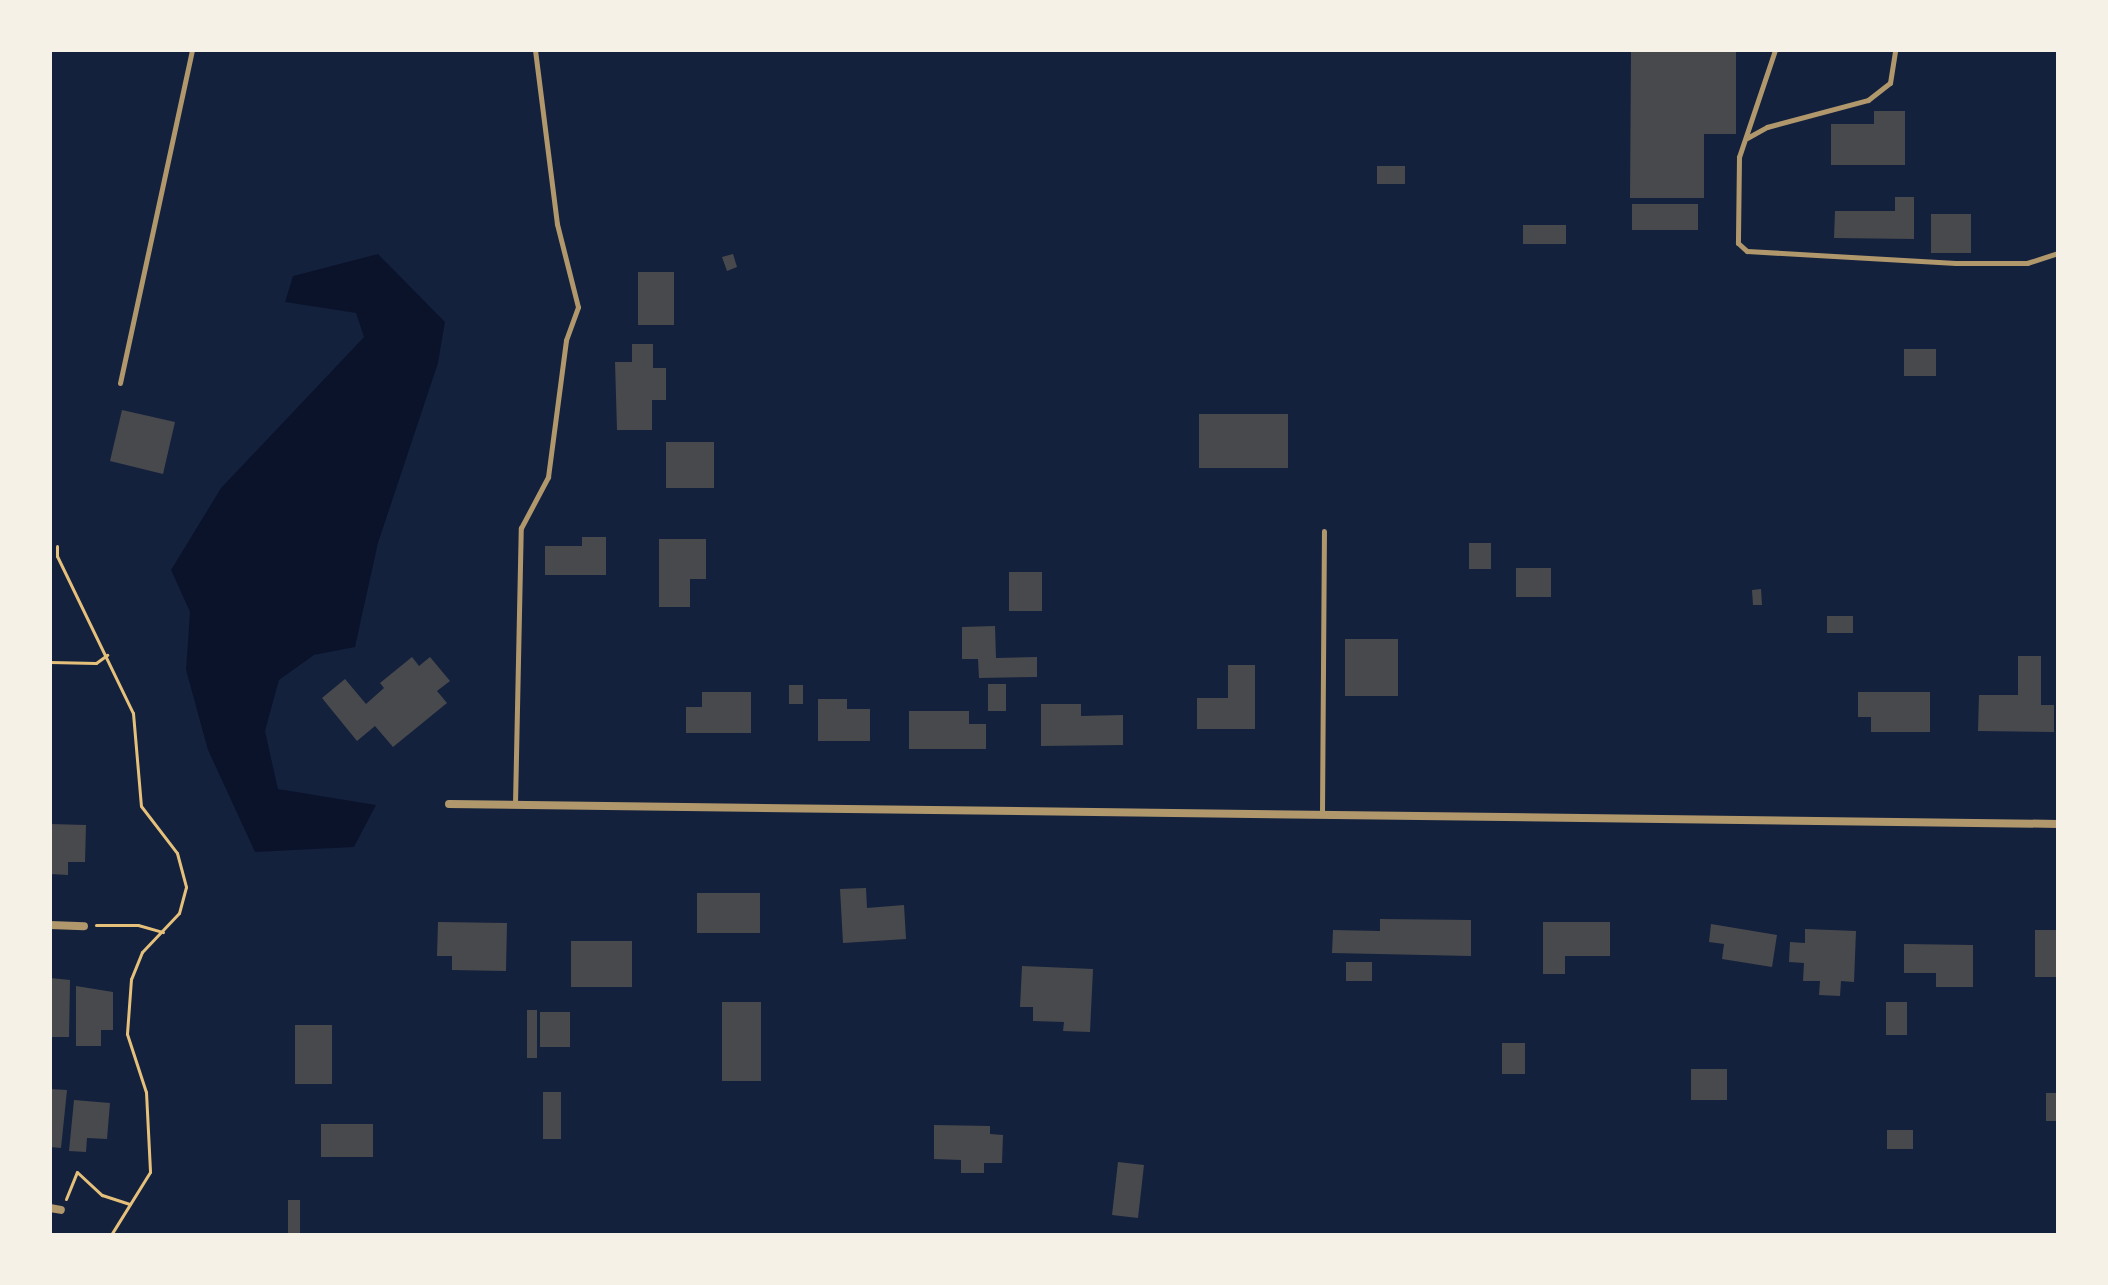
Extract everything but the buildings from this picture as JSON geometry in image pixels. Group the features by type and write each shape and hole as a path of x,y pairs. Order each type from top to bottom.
{"street":[{"path":"449,804 2058,824"},
{"path":"50,925 84,926"},
{"path":"50,1208 61,1210"}],"lane":[{"path":"120,383 192,50"},
{"path":"515,805 521,528 548,477 566,340 578,307 557,224 535,50"},
{"path":"1775,50 1746,138 1736,211 1738,243 1747,251 1956,263 2027,263 2058,253"},
{"path":"1746,138 1767,127 1868,100 1890,83 1895,50"},
{"path":"1322,813 1324,531"}],"path":[{"path":"57,546 57,556 107,655 137,727 137,796 161,838 177,853 186,887 179,913 142,952 131,979 127,1034 146,1092 150,1172 111,1235"},
{"path":"50,662 96,663 107,655"},
{"path":"84,926 138,925 163,932"},
{"path":"61,1210 77,1172 102,1195 130,1204"}],"water":[{"path":"378,254 445,322 438,363 378,543 355,647 314,655 279,680 265,731 278,789 376,805 354,847 255,852 208,750 186,670 190,612 171,570 221,488 364,337 356,313 285,302 293,276"}]}
